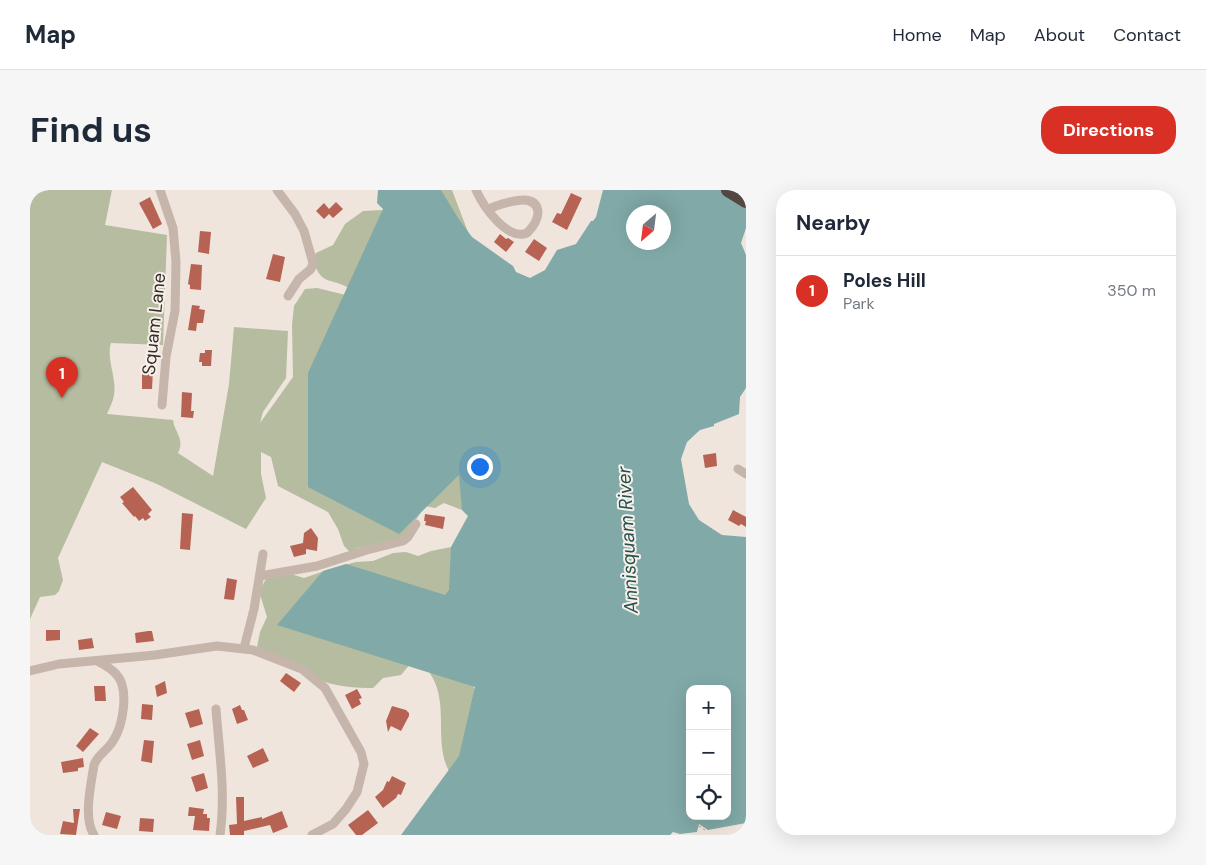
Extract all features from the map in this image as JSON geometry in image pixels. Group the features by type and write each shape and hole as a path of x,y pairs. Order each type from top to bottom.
{"highway":[{"path":"728,190 746,201"}],"street":[{"name":"Squam Lane","path":"160,190 174,228 176,262 175,312 166,357 162,404"},
{"path":"277,190 295,214 304,231 313,264 311,269 300,279 288,296"},
{"path":"476,190 488,209 502,226 511,233 523,235 530,230 538,215 537,207 533,202 524,198 488,209"},
{"path":"260,576 317,566 403,541 408,537 416,524"},
{"path":"244,648 254,609 263,554"},
{"path":"30,671 59,664 155,655 210,646 244,648 294,664 312,675 325,688 360,752 364,764 357,792 339,818 333,824 312,835"},
{"path":"94,835 90,828 88,815 94,765 96,758 115,739 120,727 124,706 122,686 117,674 96,660"},
{"path":"216,708 222,777 222,821 220,835"}],"path":[{"path":"681,809 690,820 705,830"}],"green space":[{"path":"30,190 112,190 105,225 167,235 163,345 111,343 110,355 115,389 107,414 173,420 180,440 178,453 213,476 229,384 234,327 288,331 286,378 263,412 260,423 293,377 292,325 294,306 305,289 317,288 358,298 350,289 320,275 313,260 316,253 333,245 345,224 363,211 382,210 384,213 387,190 452,190 471,240 462,510 444,503 435,508 425,506 406,535 385,545 357,548 352,554 344,546 338,529 328,512 278,486 271,457 261,452 261,474 266,498 246,529 157,484 102,462 58,558 63,580 59,591 55,595 40,597 30,619"},
{"path":"451,547 454,555 470,681 478,694 476,741 450,773 442,748 439,696 428,670 415,658 401,675 383,678 373,688 355,688 340,686 312,677 285,664 257,647 260,632 267,617 259,591 266,579 288,569 294,575 304,578 356,562 373,561 393,553 406,552 418,556"}],"water":[{"name":"Annisquam River","path":"378,190 441,190 472,237 513,266 516,272 530,278 545,270 557,250 576,244 591,221 596,217 603,190 746,190 746,228 741,243 746,255 746,388 740,397 739,414 714,424 714,426 700,430 687,442 681,459 689,504 699,520 722,535 746,537 746,823 708,830 699,824 697,832 680,834 673,832 670,835 401,835 459,756 475,687 277,625 323,571 346,564 445,595 449,590 451,547 468,516 462,510 459,475 399,534 308,487 308,373 383,209 377,203"}],"building":[{"path":"571,193 582,198 567,230 552,222 557,213 561,214"},
{"path":"150,197 162,224 153,229 139,203"},
{"path":"336,202 343,209 333,218 329,214 324,219 316,211 324,203 329,209"},
{"path":"200,231 211,232 209,254 198,252"},
{"path":"500,234 514,242 506,252 494,242"},
{"path":"534,239 547,248 539,261 525,252"},
{"path":"273,254 285,257 280,282 266,279"},
{"path":"191,264 202,265 201,290 190,289 188,284"},
{"path":"192,305 200,306 199,309 205,310 203,323 197,323 196,331 188,330"},
{"path":"205,350 212,350 211,366 202,366 202,362 199,362 200,353 205,353"},
{"path":"142,370 153,370 152,389 142,389"},
{"path":"182,392 192,393 191,411 194,411 193,418 181,417"},
{"path":"716,453 717,466 705,468 703,455"},
{"path":"133,487 152,510 148,514 151,517 145,521 143,518 139,521 122,503 124,502 120,497"},
{"path":"733,510 746,517 746,527 741,524 739,526 728,520"},
{"path":"182,513 193,514 190,550 180,549"},
{"path":"425,514 445,517 443,529 425,525"},
{"path":"311,528 318,538 317,551 306,549 306,554 294,557 290,546 303,543 304,533"},
{"path":"227,578 237,580 234,600 224,599"},
{"path":"46,630 60,630 60,640 46,641"},
{"path":"152,631 154,641 136,643 135,633"},
{"path":"92,638 94,648 79,650 78,640"},
{"path":"286,673 301,683 294,692 280,681"},
{"path":"165,681 167,693 157,697 155,686"},
{"path":"94,686 105,686 106,701 95,701"},
{"path":"357,689 362,698 359,699 361,704 352,709 345,695"},
{"path":"142,704 153,705 152,720 141,719"},
{"path":"240,705 248,720 237,724 232,709"},
{"path":"392,706 406,710 409,713 401,731 391,726 388,732 386,721"},
{"path":"199,709 203,724 190,728 185,713"},
{"path":"90,728 99,734 83,752 76,746"},
{"path":"144,740 154,741 152,763 141,761"},
{"path":"200,740 204,756 192,760 187,744"},
{"path":"263,748 269,761 253,768 247,756"},
{"path":"83,758 84,767 78,768 78,771 63,773 61,762"},
{"path":"204,773 208,788 196,792 191,777"},
{"path":"392,776 406,783 401,795 398,794 396,798 383,808 375,797 383,790 387,781 389,782"},
{"path":"236,797 244,797 244,821 262,817 262,819 282,811 288,827 273,833 270,825 244,831 244,835 230,835 229,825 237,824"},
{"path":"189,807 204,809 203,814 207,814 207,818 210,818 209,831 193,830 195,816 188,816"},
{"path":"73,809 80,809 76,835 60,834 63,821 74,823"},
{"path":"368,810 378,823 362,835 356,835 348,825"},
{"path":"106,812 121,816 117,829 102,825"},
{"path":"140,818 154,819 153,832 139,831"}],"place":[{"name":"Poles Hill","path":"62,398"}]}
